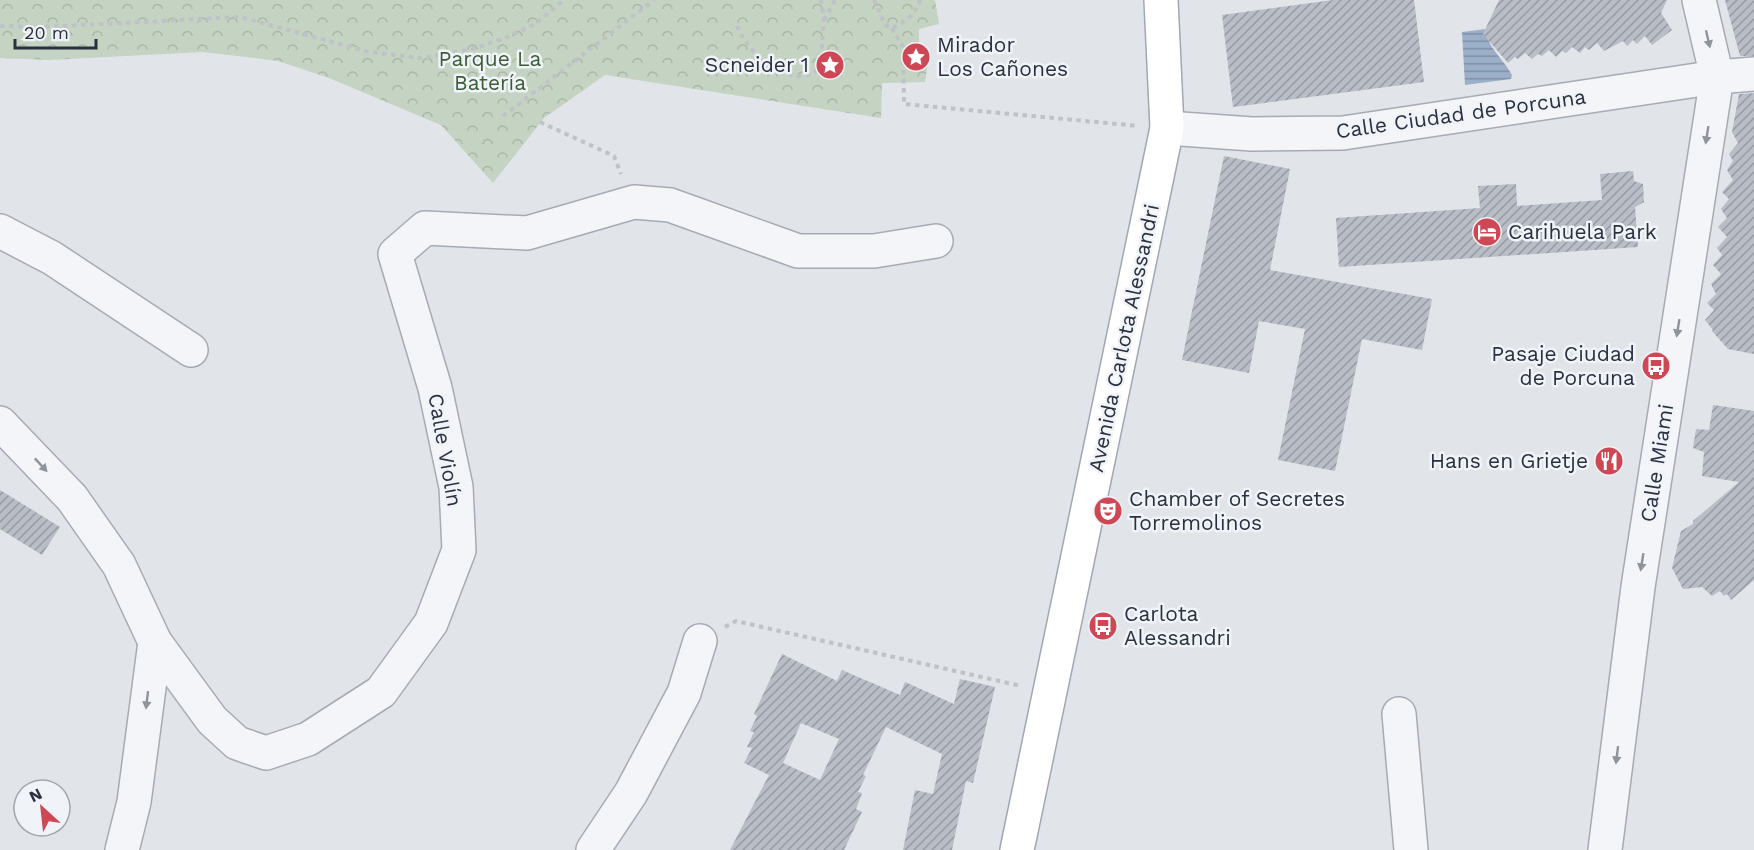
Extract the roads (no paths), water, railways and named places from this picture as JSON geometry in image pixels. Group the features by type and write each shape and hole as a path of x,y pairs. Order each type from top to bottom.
{"main road":[{"name":"Avenida Carlota Alessandri","path":"1017,850 1167,128 1161,0"}],"street":[{"path":"1699,0 1717,77"},
{"name":"Calle Ciudad de Porcuna","path":"1167,128 1252,134 1343,133 1717,77 1754,74"},
{"name":"Calle Miami","path":"1605,850 1638,587 1717,77"},
{"name":"Calle Violín","path":"154,642 212,720 237,742 266,753 308,739 381,692 431,623 459,550 456,487 435,388 394,254 424,228 527,233 634,202 670,205 798,251 874,251 936,241"},
{"path":"0,231 52,258 191,350"},
{"path":"0,423 78,507 119,565 154,642 134,802 122,850"},
{"path":"593,850 631,794 684,693 700,641"},
{"path":"1400,714 1411,850"}],"water":[{"path":"1486,29 1489,42 1512,75 1511,79 1465,85 1462,32"}],"place":[{"name":"Mirador Los Cañones","path":"916,57"},
{"name":"Scneider 1","path":"830,65"},
{"name":"Carihuela Park","path":"1487,232"},
{"name":"Pasaje Ciudad de Porcuna","path":"1656,366"},
{"name":"Hans en Grietje","path":"1609,461"},
{"name":"Chamber of Secretes Torremolinos","path":"1108,511"},
{"name":"Carlota Alessandri","path":"1103,626"}],"park label":[{"name":"Parque La Batería","path":"490,71"}]}
